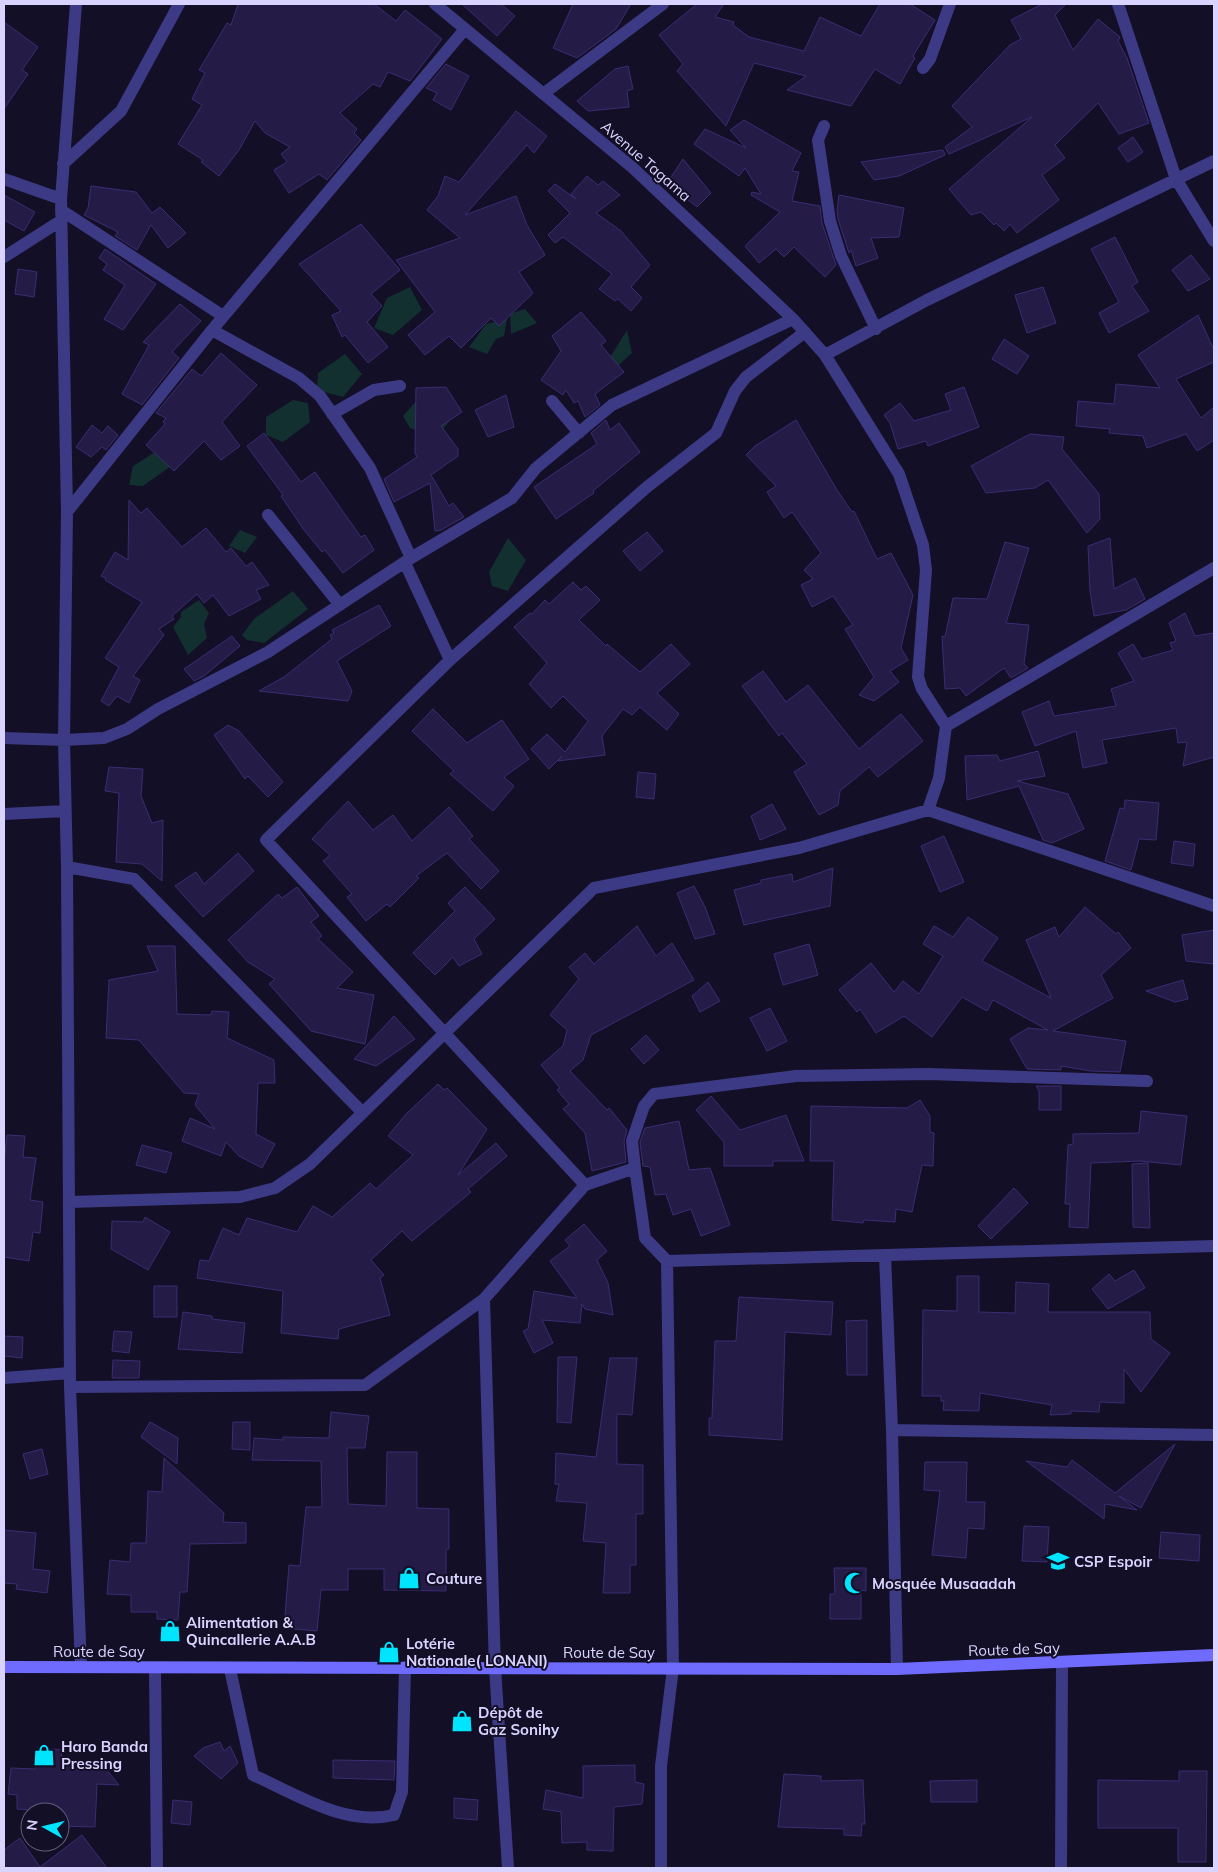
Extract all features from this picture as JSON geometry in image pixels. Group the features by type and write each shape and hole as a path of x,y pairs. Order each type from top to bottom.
{"main road":[{"name":"Route de Say","path":"4,1667 897,1669 1062,1664 1214,1655"}],"street":[{"path":"76,4 61,210 67,512 64,740 67,867 70,1387 81,1667"},
{"path":"63,164 122,111 179,4"},
{"name":"Avenue Tagama","path":"435,4 633,168 794,319 825,356 899,474 923,545 926,570 918,677 922,689 946,726"},
{"path":"543,94 663,4"},
{"path":"923,68 930,58 950,4"},
{"path":"1118,4 1176,178 1214,241"},
{"path":"67,512 223,316 465,29"},
{"path":"824,126 818,140 830,221 841,256 876,329"},
{"path":"825,356 927,300 1214,161"},
{"path":"4,179 61,210 223,316"},
{"path":"4,257 61,210"},
{"path":"4,738 64,740 104,738 127,728 158,709 268,652 408,561 512,498 536,468 612,405 794,319"},
{"path":"212,330 298,378 320,396 370,468 450,660"},
{"path":"585,1185 266,840 450,660 647,487 716,433 735,391 746,377 805,332"},
{"path":"332,414 374,390 400,386"},
{"path":"552,401 579,433"},
{"path":"268,515 340,605"},
{"path":"928,810 939,778 946,726 1214,568"},
{"path":"69,1202 240,1197 276,1188 310,1164 594,888 799,848 928,810 1214,906"},
{"path":"4,814 65,811"},
{"path":"67,867 134,879 363,1113"},
{"path":"661,1868 661,1766 673,1668 667,1261 645,1238 634,1168 632,1141 644,1106 654,1094 796,1076 928,1074 1147,1081"},
{"path":"70,1387 365,1385 484,1299 585,1185 634,1168"},
{"path":"667,1261 1214,1246"},
{"path":"885,1255 892,1430 897,1669"},
{"path":"484,1299 495,1668 508,1868"},
{"path":"4,1378 70,1372"},
{"path":"892,1430 1214,1435"},
{"path":"1061,1868 1062,1664"},
{"path":"230,1669 253,1775 341,1815 382,1818 394,1816 402,1792 405,1667"},
{"path":"155,1668 157,1868"}],"green space":[{"path":"410,287 422,310 393,335 374,328 387,298"},
{"path":"525,309 537,323 511,334 510,314"},
{"path":"507,319 504,336 496,339 487,354 469,347 486,324"},
{"path":"627,330 632,353 612,371 607,362"},
{"path":"345,354 362,374 343,397 317,390 318,373"},
{"path":"426,390 451,419 436,438 410,428 403,416"},
{"path":"293,400 308,403 310,422 283,442 266,435 266,417"},
{"path":"163,447 178,461 143,486 129,485 133,466"},
{"path":"240,530 257,537 245,553 229,546"},
{"path":"508,538 526,560 508,591 492,586 489,572"},
{"path":"293,591 308,609 264,643 247,640 242,635 254,619"},
{"path":"199,600 209,613 204,624 207,638 188,655 173,627 181,617 181,612"}],"building":[{"path":"238,4 374,4 396,21 405,10 442,39 410,81 388,72 380,87 373,84 340,113 357,129 354,133 361,140 327,180 319,174 289,193 274,170 287,162 281,154 290,147 265,133 255,121 239,150 219,176 201,162 203,160 178,144 202,105 192,99 205,73 199,70 227,23 231,25"},
{"path":"462,4 501,4 515,16 497,36"},
{"path":"573,4 631,4 616,29 577,58 553,48"},
{"path":"697,4 724,4 715,17 734,22 733,25 749,37 804,51 820,17 861,36 880,4 910,4 935,20 913,56 915,58 900,84 875,69 851,106 787,90 806,76 754,63 726,126 677,71 683,64 659,35"},
{"path":"1042,4 1066,4 1055,15 1073,50 1098,19 1120,37 1118,41 1127,58 1149,123 1119,134 1098,103 1055,145 1065,158 1042,175 1059,200 1017,233 1010,224 1004,231 996,223 994,225 981,212 971,215 949,189 1032,117 949,154 945,147 972,127 952,106 1010,45 1021,39 1011,20"},
{"path":"4,22 38,47 22,70 28,74 4,109"},
{"path":"446,64 469,76 451,110 433,100 437,93 426,88"},
{"path":"628,66 633,89 627,91 629,107 588,111 577,101 615,69"},
{"path":"516,111 547,136 534,153 527,145 465,215 516,196 527,225 545,255 519,272 533,293 499,326 491,318 461,348 449,336 425,355 408,335 435,312 396,260 460,238 427,210 438,196 445,176 459,182"},
{"path":"744,120 801,153 792,171 799,172 792,201 820,206 822,223 836,265 825,277 794,247 784,257 776,249 759,263 745,246 780,212 751,195 752,192 761,194 745,168 739,176 694,144 705,129 746,148 730,130"},
{"path":"1133,137 1143,152 1128,162 1118,148"},
{"path":"943,150 945,155 899,176 874,180 861,162"},
{"path":"683,159 711,193 697,207 667,183"},
{"path":"587,176 598,185 603,181 620,195 596,213 621,231 650,265 631,287 642,298 631,311 618,299 615,301 599,289 612,274 563,237 555,243 548,235 570,213 548,191 555,184 576,199 571,194"},
{"path":"91,186 136,192 152,213 160,207 186,233 168,248 151,225 137,250 115,236 118,232 84,215 88,208"},
{"path":"4,195 35,212 24,231 4,220"},
{"path":"839,195 904,208 899,237 871,238 878,258 856,266 851,250 849,253 838,219"},
{"path":"361,224 400,270 371,294 382,306 367,322 388,347 368,363 345,335 342,337 332,315 341,311 299,264"},
{"path":"1115,237 1138,282 1132,286 1149,311 1109,333 1099,313 1119,302 1091,249"},
{"path":"105,249 156,284 123,330 104,319 125,285 103,270 107,264 99,258"},
{"path":"1191,255 1210,279 1188,291 1172,270"},
{"path":"18,269 37,272 34,297 15,294"},
{"path":"1043,287 1056,323 1027,333 1015,295"},
{"path":"180,304 201,321 172,352 179,358 142,405 122,394 149,345 143,342"},
{"path":"581,312 606,341 601,345 624,372 595,394 600,405 585,417 578,401 574,403 566,390 563,395 541,380 561,351 552,336"},
{"path":"1198,315 1214,350 1214,362 1176,379 1201,418 1214,407 1214,440 1197,451 1186,434 1147,448 1143,436 1109,433 1110,429 1076,426 1078,401 1114,404 1116,384 1160,388 1138,355"},
{"path":"1004,339 1029,356 1017,374 992,359"},
{"path":"221,353 257,385 222,422 240,446 221,460 204,441 174,471 146,445 165,424 163,422 166,418 156,413 192,369 201,376"},
{"path":"446,387 462,412 441,426 458,449 458,456 431,475 449,506 453,503 464,517 441,530 435,531 430,483 394,502 384,479 417,457 415,453 416,388"},
{"path":"964,387 979,427 928,446 926,441 898,449 890,423 884,415 900,403 914,421 951,410 945,394"},
{"path":"506,395 514,427 488,437 475,410"},
{"path":"606,420 610,430 619,423 640,452 593,491 594,493 556,519 534,487 597,444 591,433"},
{"path":"796,420 837,490 852,512 854,511 877,559 891,553 913,595 901,648 908,660 890,671 899,682 874,701 859,695 874,677 845,629 853,625 833,596 812,607 801,585 813,579 804,570 821,553 792,512 784,518 767,492 776,486 746,455 755,446"},
{"path":"92,425 102,433 108,426 118,435 106,450 102,447 91,457 76,447"},
{"path":"264,433 301,482 315,472 361,537 365,535 374,550 343,573 325,550 322,552 304,530 281,496 283,495 247,446"},
{"path":"1030,434 1064,437 1062,449 1099,494 1100,519 1087,533 1048,480 1035,488 986,493 971,466"},
{"path":"129,500 141,513 147,508 182,547 206,528 226,552 231,548 246,566 252,562 269,585 256,590 261,599 229,616 213,595 204,603 197,594 172,616 174,619 159,629 164,635 133,676 140,680 129,703 117,696 109,706 101,701 119,667 105,658 142,602 101,576 115,552 128,560"},
{"path":"647,532 663,551 640,571 623,551"},
{"path":"1110,538 1114,589 1135,578 1145,599 1126,610 1094,616 1090,591 1088,546"},
{"path":"1005,542 1029,548 1006,623 1029,625 1024,664 1028,668 1011,678 1004,668 966,696 960,688 945,689 942,636 945,637 953,598 987,599"},
{"path":"573,582 581,590 586,586 600,600 579,620 606,646 607,644 640,672 671,644 690,664 657,693 679,714 667,730 640,707 632,715 623,709 602,736 605,755 558,761 562,756 549,769 531,749 547,734 565,752 588,721 563,696 551,708 529,684 547,663 514,627 530,613 532,614 545,600 549,604"},
{"path":"379,605 391,626 337,661 352,691 348,701 259,691 284,677 332,639 330,635 334,633 332,630"},
{"path":"1185,613 1195,636 1214,633 1214,757 1183,766 1187,742 1178,743 1176,728 1102,740 1107,763 1083,768 1076,731 1035,746 1022,712 1049,701 1054,716 1116,706 1111,689 1134,681 1118,653 1133,644 1142,659 1173,650 1170,643 1176,641 1169,623"},
{"path":"232,636 240,646 204,676 194,681 184,669"},
{"path":"763,671 786,702 808,685 859,749 901,714 923,741 878,777 869,767 840,791 838,805 819,815 794,772 807,764 782,733 779,736 742,686"},
{"path":"433,709 467,743 502,720 529,759 504,777 514,786 493,811 450,774 454,771 412,731"},
{"path":"228,725 239,731 283,782 268,797 248,776 245,779 214,735"},
{"path":"1038,751 1045,776 1017,781 1068,794 1084,829 1052,843 1043,840 1019,786 967,800 965,756 997,755 1000,761"},
{"path":"109,767 143,769 141,796 152,823 163,820 162,881 142,864 116,862 119,793 105,791"},
{"path":"638,772 656,774 654,799 636,797"},
{"path":"1125,800 1159,803 1156,840 1139,839 1131,870 1105,861 1120,808 1124,809"},
{"path":"348,801 373,830 393,815 412,841 449,807 473,836 469,839 499,871 481,889 447,853 416,876 419,878 390,907 387,904 366,921 347,897 352,894 323,861 330,855 312,839"},
{"path":"772,804 786,829 760,840 751,816"},
{"path":"944,836 964,882 940,892 921,846"},
{"path":"1174,841 1195,844 1193,866 1171,863"},
{"path":"238,853 254,871 203,917 175,886 196,872 204,884"},
{"path":"833,868 830,906 744,925 734,890 761,883 761,880 792,874 793,882"},
{"path":"694,886 705,907 715,934 695,939 677,893"},
{"path":"297,887 319,916 311,922 322,936 318,939 353,972 337,988 374,995 365,1044 311,1031 269,984 275,979 248,962 228,940 278,894 282,898"},
{"path":"465,887 495,919 474,939 482,954 459,966 453,957 435,975 413,953 455,911 448,903"},
{"path":"1085,907 1116,934 1118,932 1131,948 1101,975 1113,998 1053,1031 1126,1041 1120,1072 1091,1071 1061,1066 1061,1070 1027,1069 1010,1039 1028,1028 1048,1030 993,1000 987,1011 962,997 932,1037 904,1016 876,1033 860,1009 857,1012 839,990 871,963 894,992 903,981 919,994 943,956 923,944 934,926 953,937 968,917 998,938 982,961 1051,998 1026,940 1055,927 1059,937"},
{"path":"637,926 656,956 672,943 694,980 591,1035 583,1060 570,1071 607,1110 609,1108 627,1130 624,1141 626,1162 592,1171 585,1133 563,1109 569,1104 557,1090 560,1088 541,1065 563,1046 567,1030 550,1015 579,979 569,967 585,953 594,964"},
{"path":"1214,930 1214,964 1186,961 1182,935"},
{"path":"809,944 818,975 783,985 774,954"},
{"path":"147,946 175,946 177,1014 211,1015 212,1011 229,1012 227,1038 274,1060 275,1083 258,1083 256,1134 275,1144 262,1168 239,1156 226,1142 221,1156 182,1141 190,1118 215,1129 195,1105 199,1094 184,1093 139,1040 106,1038 109,980 158,971"},
{"path":"1183,980 1188,999 1175,1002 1146,991"},
{"path":"708,982 720,1001 700,1012 692,996"},
{"path":"770,1008 787,1041 767,1051 750,1018"},
{"path":"394,1016 415,1039 376,1066 354,1059"},
{"path":"646,1035 659,1050 644,1064 631,1049"},
{"path":"438,1084 444,1090 447,1088 487,1129 458,1175 496,1143 507,1156 468,1189 471,1192 412,1241 402,1231 371,1260 384,1275 380,1278 390,1315 339,1329 338,1339 281,1333 283,1291 197,1278 200,1260 209,1261 223,1228 239,1235 247,1218 297,1232 313,1206 332,1217 370,1183 376,1189 413,1155 388,1136 406,1114"},
{"path":"1036,1086 1061,1086 1061,1110 1039,1110 1039,1091"},
{"path":"711,1096 740,1130 786,1115 804,1161 773,1161 773,1166 724,1166 724,1142 696,1110"},
{"path":"920,1100 930,1116 930,1132 934,1133 933,1166 922,1165 912,1212 896,1209 895,1222 864,1220 863,1223 832,1220 834,1161 810,1161 811,1106 907,1108"},
{"path":"1141,1111 1187,1116 1181,1165 1140,1161 1091,1163 1088,1228 1069,1227 1070,1204 1065,1204 1068,1145 1073,1144 1073,1134 1139,1133"},
{"path":"679,1121 689,1170 710,1168 730,1225 701,1236 691,1209 673,1215 666,1194 655,1195 650,1167 643,1166 640,1142 645,1128"},
{"path":"7,1135 25,1136 23,1157 36,1158 30,1200 43,1202 40,1233 33,1232 29,1261 4,1257 4,1162"},
{"path":"142,1145 172,1153 166,1173 136,1165"},
{"path":"1148,1163 1150,1228 1133,1227 1132,1164"},
{"path":"1014,1188 1028,1203 991,1239 978,1226"},
{"path":"145,1217 170,1232 148,1270 111,1249 112,1221 143,1222"},
{"path":"584,1224 607,1251 597,1260 608,1283 613,1315 585,1309 582,1304 580,1323 542,1320 553,1343 534,1353 523,1331 528,1329 534,1291 577,1298 550,1261 570,1246 565,1240"},
{"path":"1134,1270 1145,1288 1108,1309 1092,1289 1109,1274 1115,1281"},
{"path":"957,1276 979,1276 979,1312 1015,1313 1016,1282 1049,1284 1048,1312 1150,1312 1151,1339 1170,1353 1141,1392 1124,1369 1124,1403 1100,1402 1099,1412 1071,1411 1071,1414 1050,1415 1052,1405 980,1393 979,1411 943,1410 944,1401 941,1401 941,1396 922,1396 923,1310 957,1311"},
{"path":"154,1286 177,1286 177,1317 154,1317"},
{"path":"739,1297 833,1302 831,1335 785,1332 782,1440 709,1435 709,1418 712,1418 715,1341 736,1341"},
{"path":"183,1312 212,1316 212,1319 245,1323 242,1353 178,1349"},
{"path":"867,1320 867,1375 847,1375 846,1321"},
{"path":"114,1331 132,1332 129,1353 112,1351"},
{"path":"4,1336 23,1337 22,1358 4,1356"},
{"path":"558,1357 577,1357 571,1423 557,1422"},
{"path":"610,1358 637,1358 632,1415 617,1414 617,1464 643,1465 643,1514 636,1514 636,1565 630,1565 630,1593 603,1593 606,1543 583,1541 587,1503 556,1501 559,1484 555,1484 556,1453 596,1457"},
{"path":"113,1360 140,1361 139,1378 112,1378"},
{"path":"331,1412 369,1416 365,1448 347,1448 348,1504 386,1506 387,1452 417,1452 417,1508 449,1509 449,1549 446,1549 446,1591 384,1590 384,1569 348,1569 348,1590 321,1590 317,1631 284,1628 289,1565 300,1566 306,1507 322,1507 321,1461 252,1460 254,1438 283,1440 283,1437 329,1438"},
{"path":"150,1422 178,1438 177,1464 141,1437"},
{"path":"233,1422 250,1422 250,1450 232,1449"},
{"path":"1175,1444 1141,1508 1119,1496 1137,1510 1105,1504 1104,1519 1026,1461 1067,1467 1072,1460 1115,1493"},
{"path":"42,1449 48,1474 30,1479 23,1454"},
{"path":"164,1458 224,1513 223,1522 246,1523 246,1543 190,1544 187,1592 180,1592 178,1620 157,1619 157,1612 131,1612 131,1595 107,1594 110,1560 130,1562 131,1543 146,1543 148,1491 162,1492"},
{"path":"925,1462 967,1462 966,1502 985,1502 984,1529 968,1528 966,1558 932,1555 940,1491 924,1490"},
{"path":"1024,1526 1049,1527 1047,1562 1022,1561"},
{"path":"4,1530 36,1533 33,1569 50,1571 47,1593 16,1589 17,1584 4,1583"},
{"path":"1161,1532 1200,1535 1199,1561 1159,1558"},
{"path":"834,1568 866,1568 866,1591 861,1590 861,1619 830,1619 830,1594 835,1594"},
{"path":"220,1742 224,1751 230,1746 238,1763 221,1779 194,1756 203,1748"},
{"path":"38,1747 62,1750 61,1761 101,1763 119,1785 97,1784 95,1827 70,1826 70,1802 20,1802 20,1809 17,1809 17,1795 8,1794 11,1768 35,1769"},
{"path":"333,1760 395,1761 394,1780 333,1778"},
{"path":"635,1765 635,1782 644,1784 642,1804 614,1807 613,1851 587,1850 587,1842 562,1843 561,1812 543,1809 546,1790 583,1798 583,1766"},
{"path":"1179,1771 1207,1771 1206,1862 1178,1862 1178,1828 1098,1828 1098,1780 1179,1781"},
{"path":"784,1774 821,1776 821,1781 863,1780 865,1824 862,1824 861,1836 844,1835 844,1829 778,1827"},
{"path":"977,1780 977,1802 931,1802 930,1781"},
{"path":"454,1798 478,1800 477,1820 454,1818"},
{"path":"173,1800 192,1802 190,1825 171,1823"},
{"path":"82,1835 107,1868 4,1868 4,1850 20,1838 20,1852 30,1852 40,1867 60,1852 70,1852 70,1844"}],"place":[{"name":"CSP Espoir","path":"1058,1561"},
{"name":"Couture","path":"409,1578"},
{"name":"Mosquée Musaadah","path":"855,1583"},
{"name":"Alimentation & Quincallerie A.A.B","path":"170,1631"},
{"name":"Lotérie Nationale( LONANI)","path":"389,1652"},
{"name":"Dépôt de Gaz Sonihy","path":"462,1721"},
{"name":"Haro Banda Pressing","path":"44,1755"}]}
